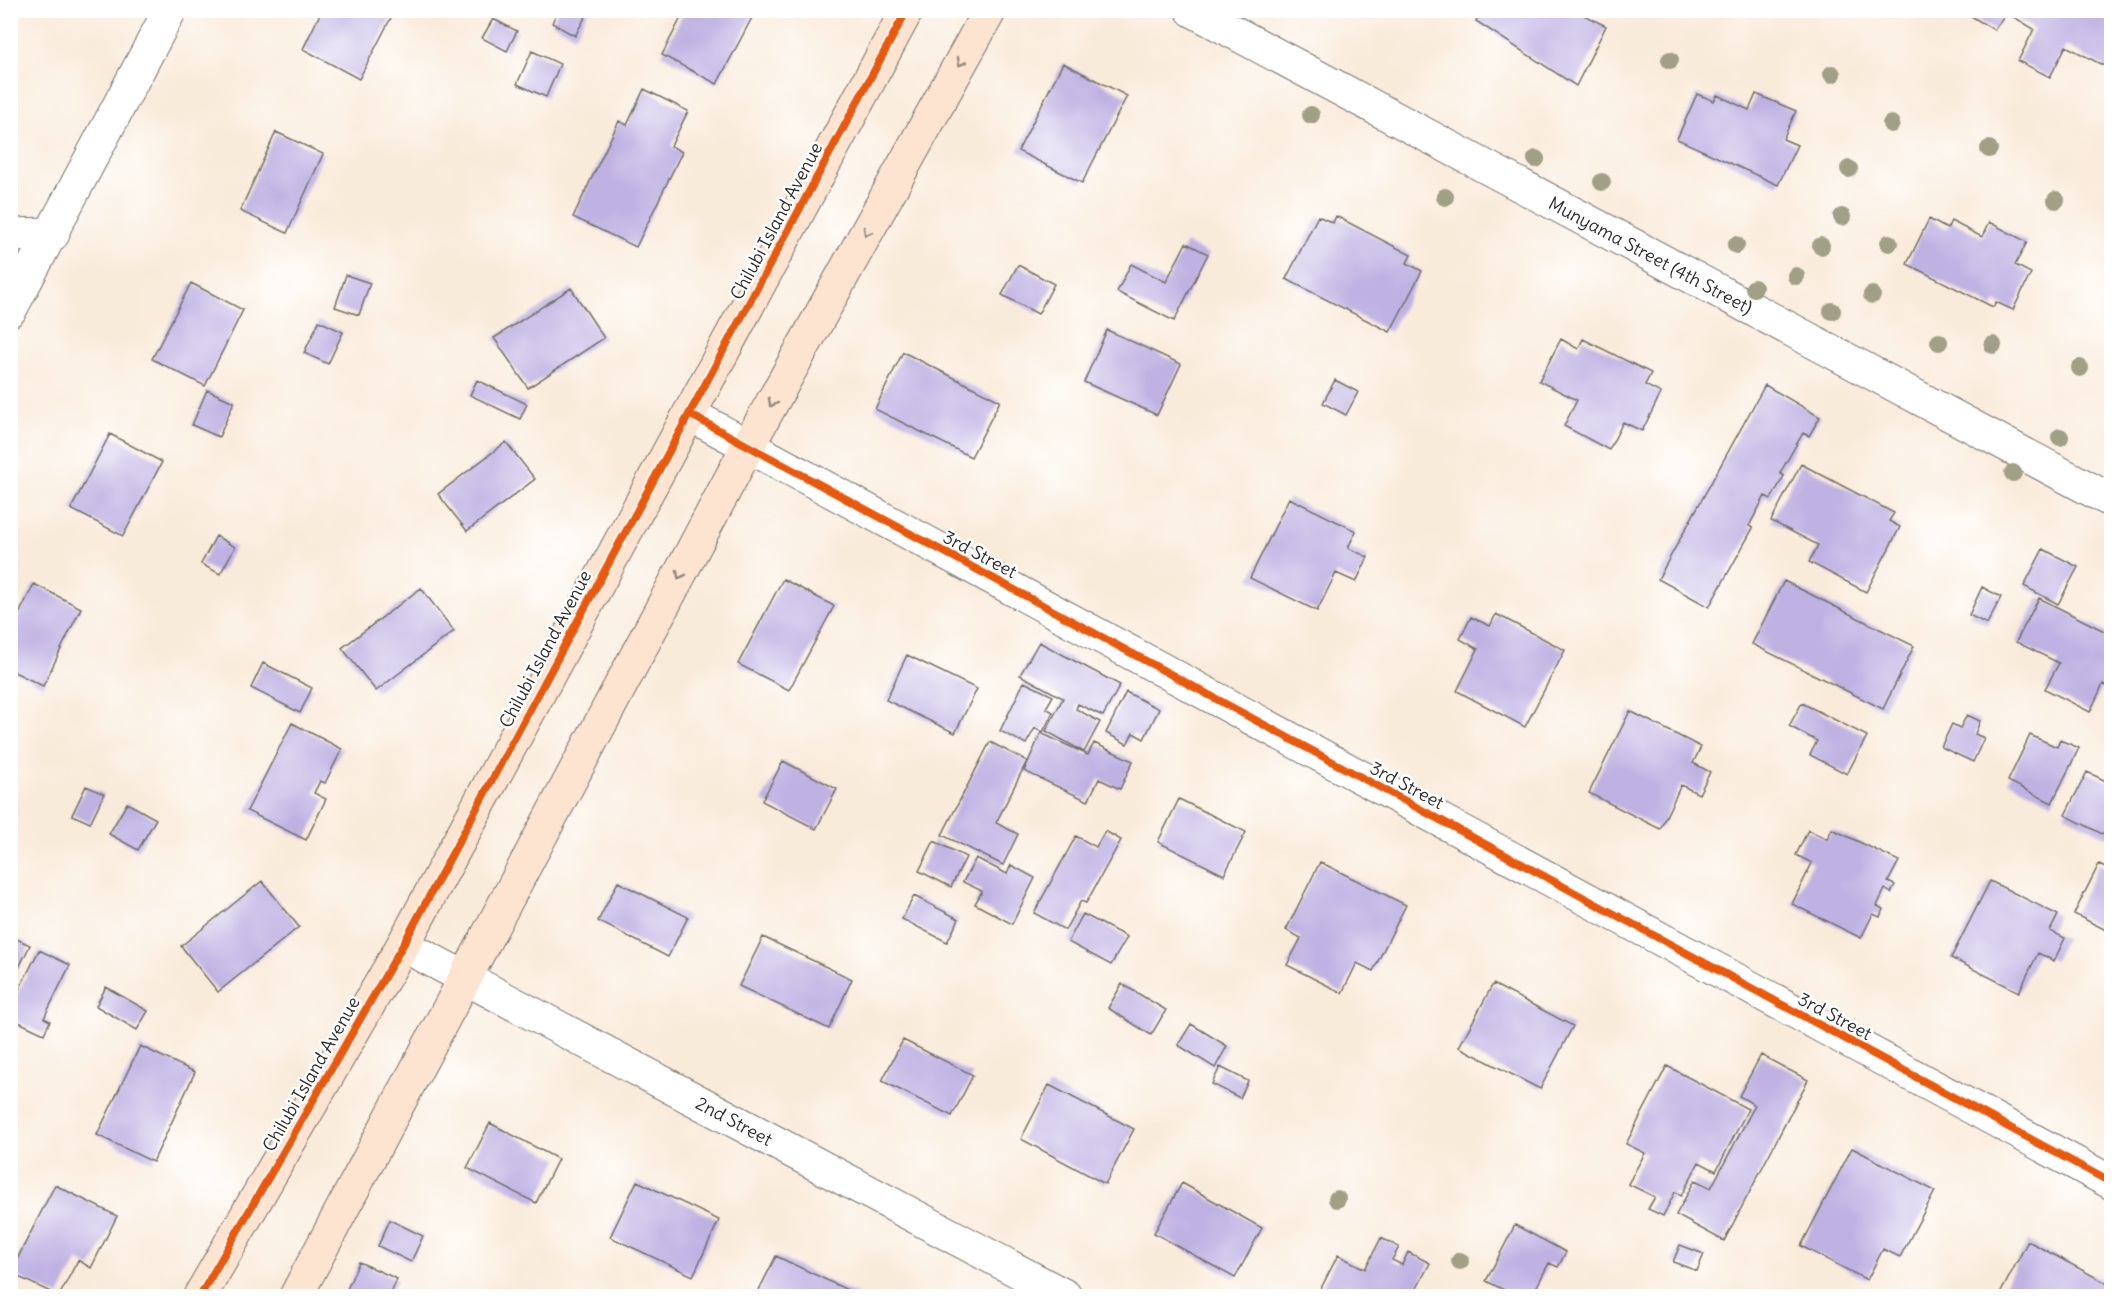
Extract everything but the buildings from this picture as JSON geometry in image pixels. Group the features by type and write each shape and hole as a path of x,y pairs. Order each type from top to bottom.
{"street":[{"path":"10,310 170,10"},
{"name":"Chilubi Island Avenue","path":"200,1296 403,945 907,10"},
{"path":"296,1296 748,446 990,10"},
{"name":"Munyama Street (4th Street)","path":"1192,10 2112,501"},
{"path":"10,235 52,234"},
{"name":"3rd Street","path":"689,414 2112,1182"},
{"name":"2nd Street","path":"403,945 1065,1296"}],"cycle path":[{"path":"200,1296 403,945 907,10"},
{"path":"689,414 2112,1183"}]}
